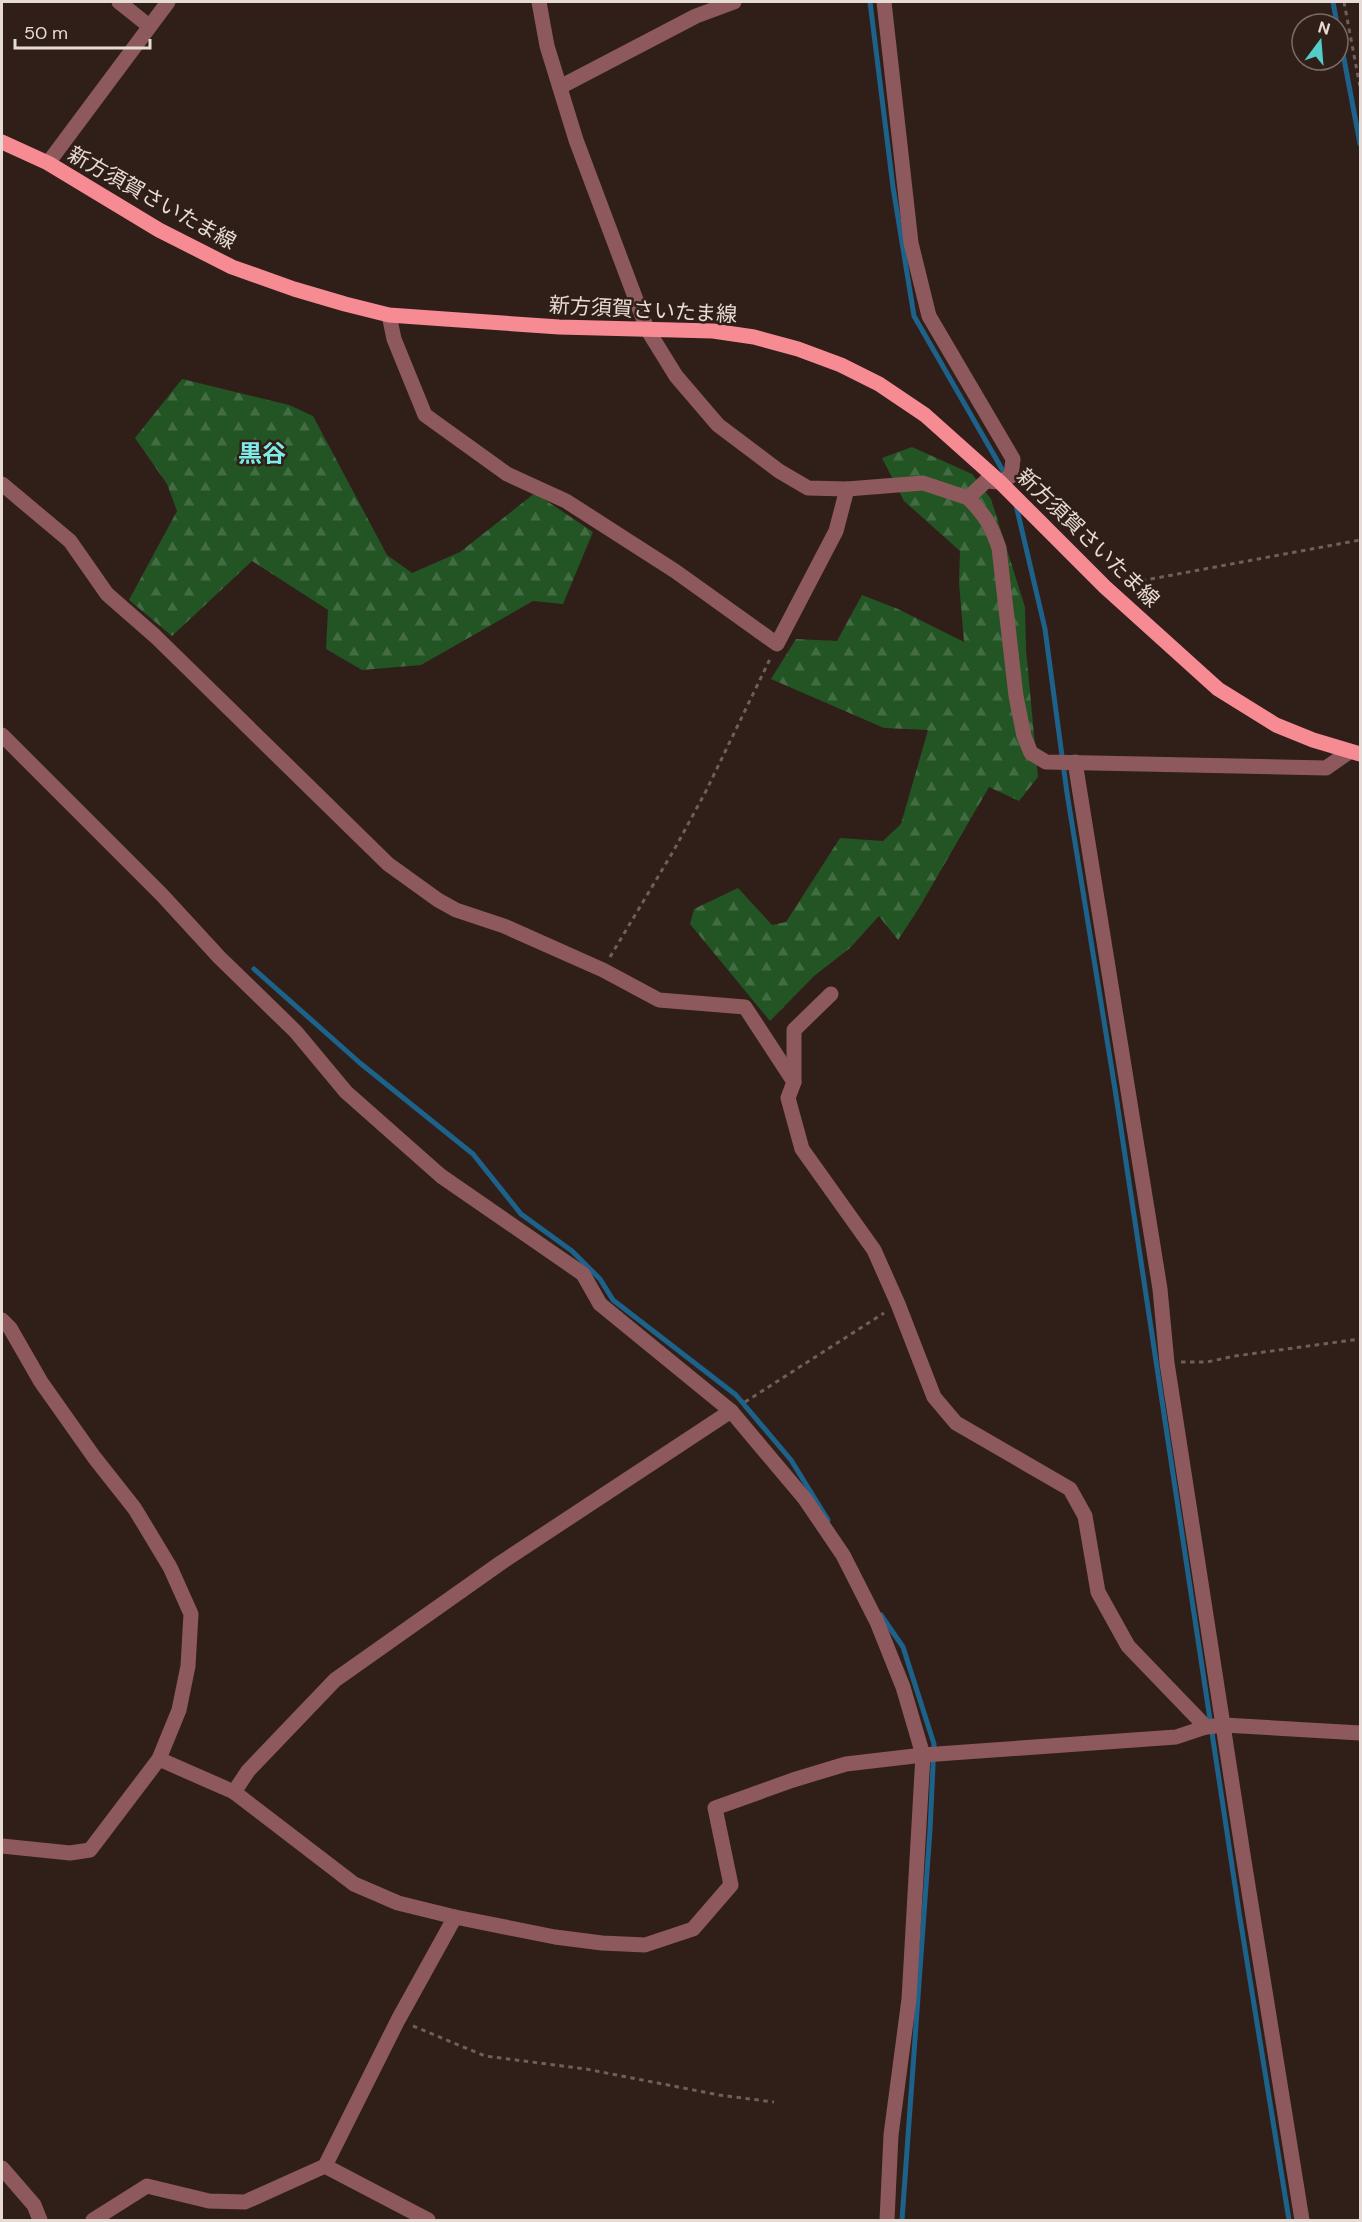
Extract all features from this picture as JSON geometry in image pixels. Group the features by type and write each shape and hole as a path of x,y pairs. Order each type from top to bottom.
{"main road":[{"name":"新方須賀さいたま線","path":"2,142 48,163 159,230 232,267 294,289 389,315 559,327 713,331 754,337 798,349 841,365 879,384 924,415 1000,482 1105,588 1218,688 1247,708 1285,729 1355,753"}],"street":[{"path":"119,2 149,26"},
{"path":"48,163 168,2"},
{"path":"560,87 696,16 734,2"},
{"path":"884,2 911,243 929,316 1013,459 1011,477 1000,482 986,481 968,498"},
{"path":"543,3 548,46 576,140 647,329 676,376 718,424 779,471 808,488 847,489 923,483 968,498 991,525 999,548 1016,696 1024,736 1031,753 1046,762 1326,768 1355,753"},
{"path":"389,315 394,339 426,415 507,474 566,501 675,571 777,644 836,531 847,489"},
{"path":"2,484 70,541 107,594 154,636 388,864 438,900 456,910 504,926 603,970 659,1000 745,1007 794,1082"},
{"path":"2,735 162,895 219,957 296,1032 346,1092 441,1176 583,1274 600,1304 731,1411 805,1499 843,1555 877,1622 903,1687 923,1755 909,2000 891,2135 887,2220"},
{"path":"1075,762 1160,1289 1167,1363 1302,2220"},
{"path":"831,994 794,1030 794,1082 788,1098 802,1149 874,1250 898,1304 934,1397 956,1424 1070,1489 1085,1516 1098,1592 1128,1646 1206,1727"},
{"path":"2,1320 10,1328 40,1382 94,1458 135,1509 170,1567 191,1614 188,1666 179,1710 159,1760 90,1850 70,1853 2,1846"},
{"path":"234,1792 248,1771 335,1680 502,1562 731,1411"},
{"path":"159,1760 234,1792 354,1884 398,1903 516,1930 602,1943 645,1945 693,1929 731,1885 715,1808 846,1764 923,1755 1176,1737 1206,1727 1224,1725 1360,1733"},
{"path":"93,2220 147,2186 209,2201 245,2202 324,2166 398,2020 454,1917"},
{"path":"324,2166 428,2220"},
{"path":"2,2168 34,2205 40,2220"}],"path":[{"path":"1344,2 1360,87"},
{"path":"1105,588 1360,540"},
{"path":"603,970 706,791 777,644"},
{"path":"731,1411 898,1304"},
{"path":"1167,1363 1207,1362 1360,1339"},
{"path":"398,2020 485,2056 586,2069 719,2095 774,2102"}],"green space":[{"path":"182,379 289,405 313,416 387,555 412,573 460,552 535,493 593,532 563,604 533,601 421,665 362,670 326,649 328,610 252,561 172,636 129,600 177,511 167,484 135,438"},
{"path":"912,447 972,474 991,499 1025,607 1026,650 1038,777 1019,801 989,787 898,940 879,916 850,948 814,976 770,1021 690,924 694,909 738,888 772,925 786,922 840,838 883,841 901,824 928,730 884,728 771,679 796,639 837,641 862,595 898,609 964,642 959,583 960,551 904,501 882,458"}],"waterway":[{"path":"870,2 893,187 914,316 1006,476"},
{"path":"1333,2 1335,12"},
{"path":"1346,72 1360,144"},
{"path":"1016,505 1045,629 1067,793 1115,1089 1239,1912 1289,2220"},
{"path":"254,969 360,1063 473,1154 521,1214 572,1251 600,1279 613,1300 736,1395 791,1460 828,1520"},
{"path":"881,1615 903,1647 934,1744 902,2220"}],"district":[{"name":"黒谷","path":"262,453"}]}
